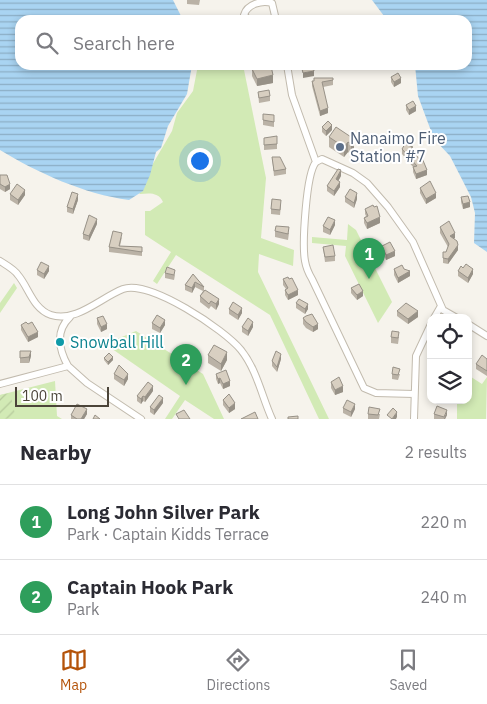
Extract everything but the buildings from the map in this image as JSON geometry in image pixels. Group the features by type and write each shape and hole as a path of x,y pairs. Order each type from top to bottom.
{"street":[{"path":"244,15 245,10 256,3 266,0 272,3 275,15"},
{"path":"287,70 292,95 316,162 309,182 304,233 305,261 312,279 364,388 376,393 414,394"},
{"path":"316,162 322,159 353,173 367,183 388,206 413,242 443,310 450,314"},
{"path":"0,261 18,274 34,301 43,311 52,316 70,317"},
{"path":"141,419 87,383 68,366 62,355 60,336 60,330 70,317 128,287 154,291 165,296 186,308 241,349 250,364 272,419"},
{"path":"436,314 441,306"},
{"path":"472,327 487,336"},
{"path":"414,419 416,356 427,333"},
{"path":"0,384 68,366"}],"green space":[{"path":"197,70 244,70 266,178 261,238 294,250 293,266 259,254 258,272 329,419 319,419 270,315 176,255 157,284 153,281 171,252 145,235 145,211 150,211 163,202 159,196 150,193 140,194 137,191 172,131 177,113 193,91"},
{"path":"348,224 356,230 392,302 378,323 345,256 346,246 312,243 312,237 347,240"},
{"path":"14,283 17,288 0,313 0,303"},
{"path":"136,331 203,374 224,419 214,419 185,400 172,419 165,419 180,396 105,344"},
{"path":"487,377 486,419 457,419 457,404 472,404 472,378 482,384"},
{"path":"55,381 57,416 62,419 0,419 0,395"},
{"path":"10,393 16,418 0,419 0,395"}],"water":[{"path":"0,0 173,0 180,15 15,15 15,70 191,70 187,94 168,126 161,148 156,152 150,175 143,191 129,200 95,193 78,188 30,167 0,150"},
{"path":"372,0 487,0 487,252 474,243 475,213 471,197 450,156 434,139 418,96 415,70 472,70 472,15 383,15"}],"place":[{"name":"Nanaimo Fire Station #7","path":"340,147"},
{"name":"Long John Silver Park","path":"369,279"},
{"name":"Snowball Hill","path":"60,342"},
{"name":"Captain Hook Park","path":"186,385"}]}
